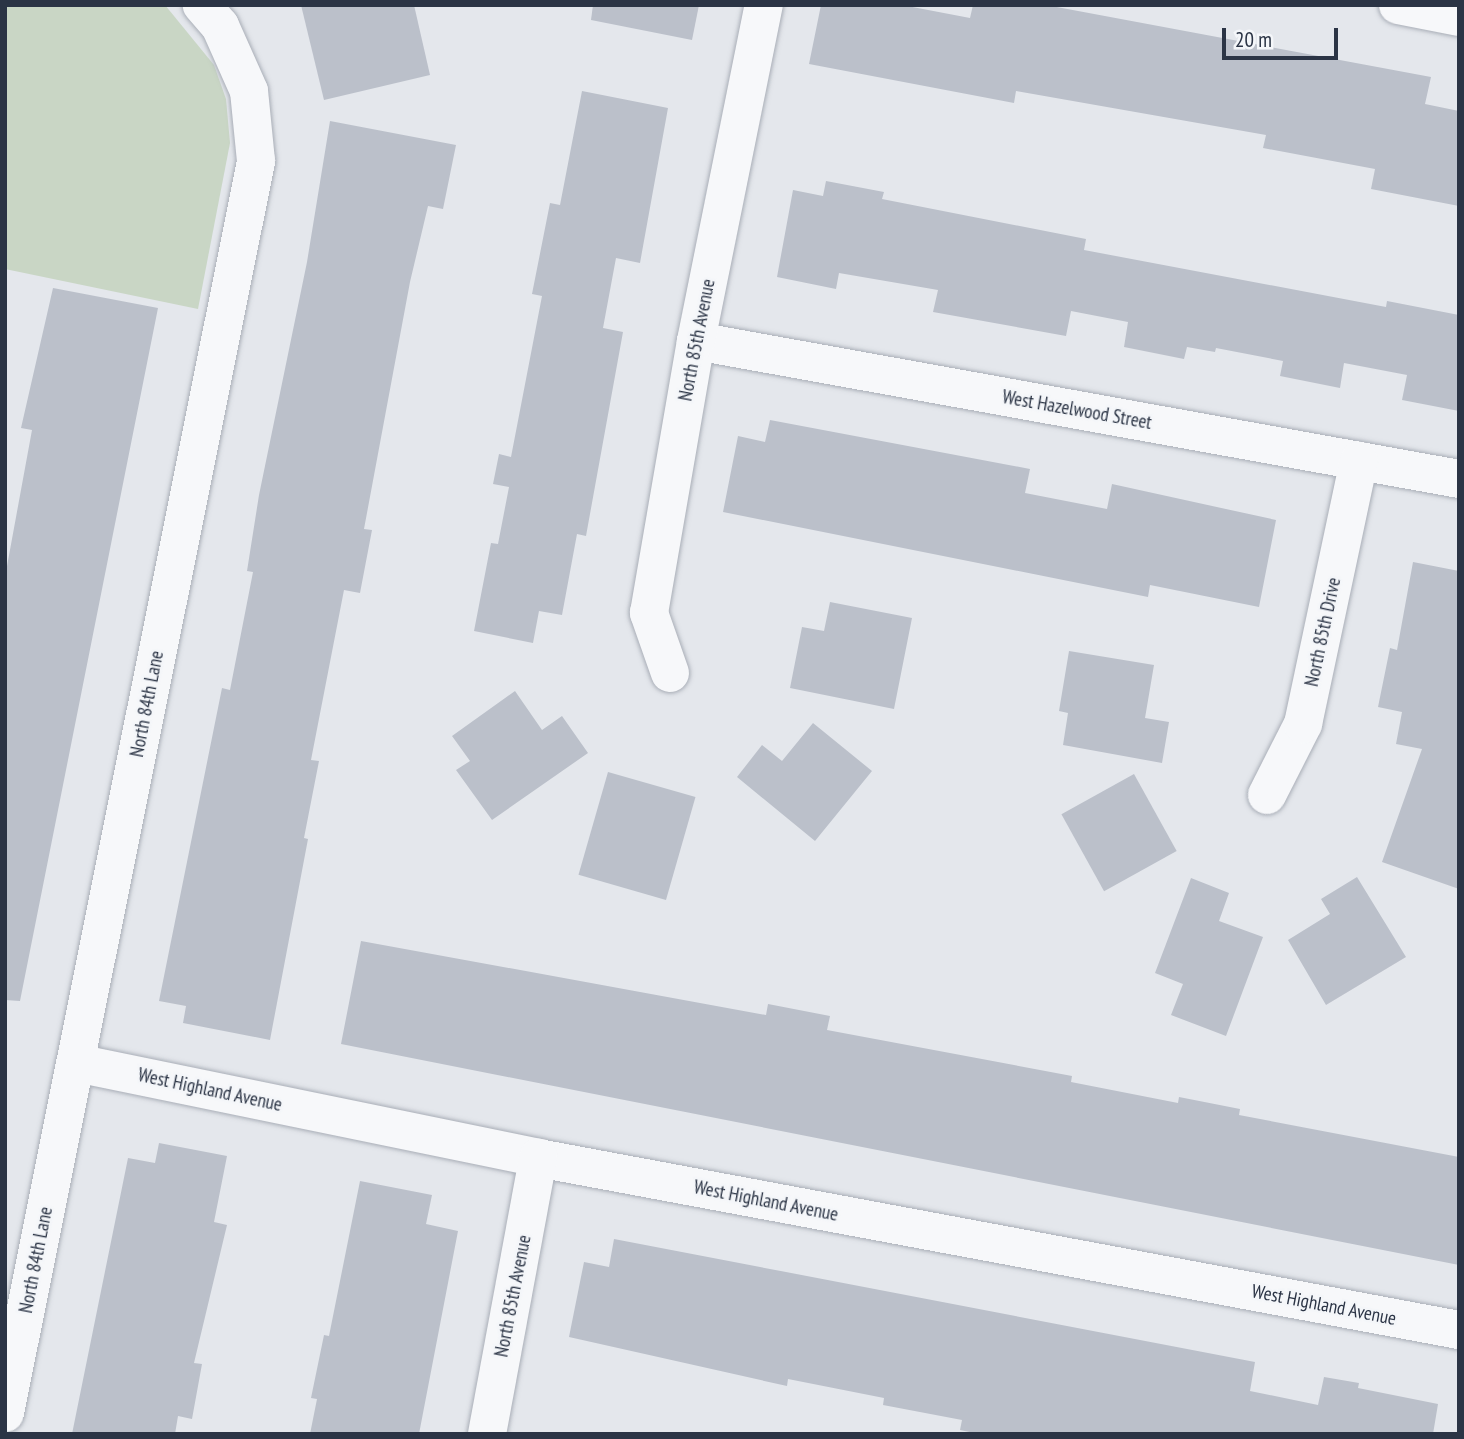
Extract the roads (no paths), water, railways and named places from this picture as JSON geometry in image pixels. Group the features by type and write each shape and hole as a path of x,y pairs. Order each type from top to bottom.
{"street":[{"name":"North 84th Lane","path":"5,1413 256,160 249,91 220,26 202,5"},
{"name":"North 85th Avenue","path":"670,673 649,613 696,341 764,5"},
{"path":"1398,5 1459,16"},
{"name":"West Hazelwood Street","path":"696,341 1459,479"},
{"name":"North 85th Drive","path":"1267,795 1303,724 1359,461"},
{"name":"West Highland Avenue","path":"76,1063 538,1158 1459,1330"},
{"name":"North 85th Avenue","path":"487,1434 538,1158"}]}
